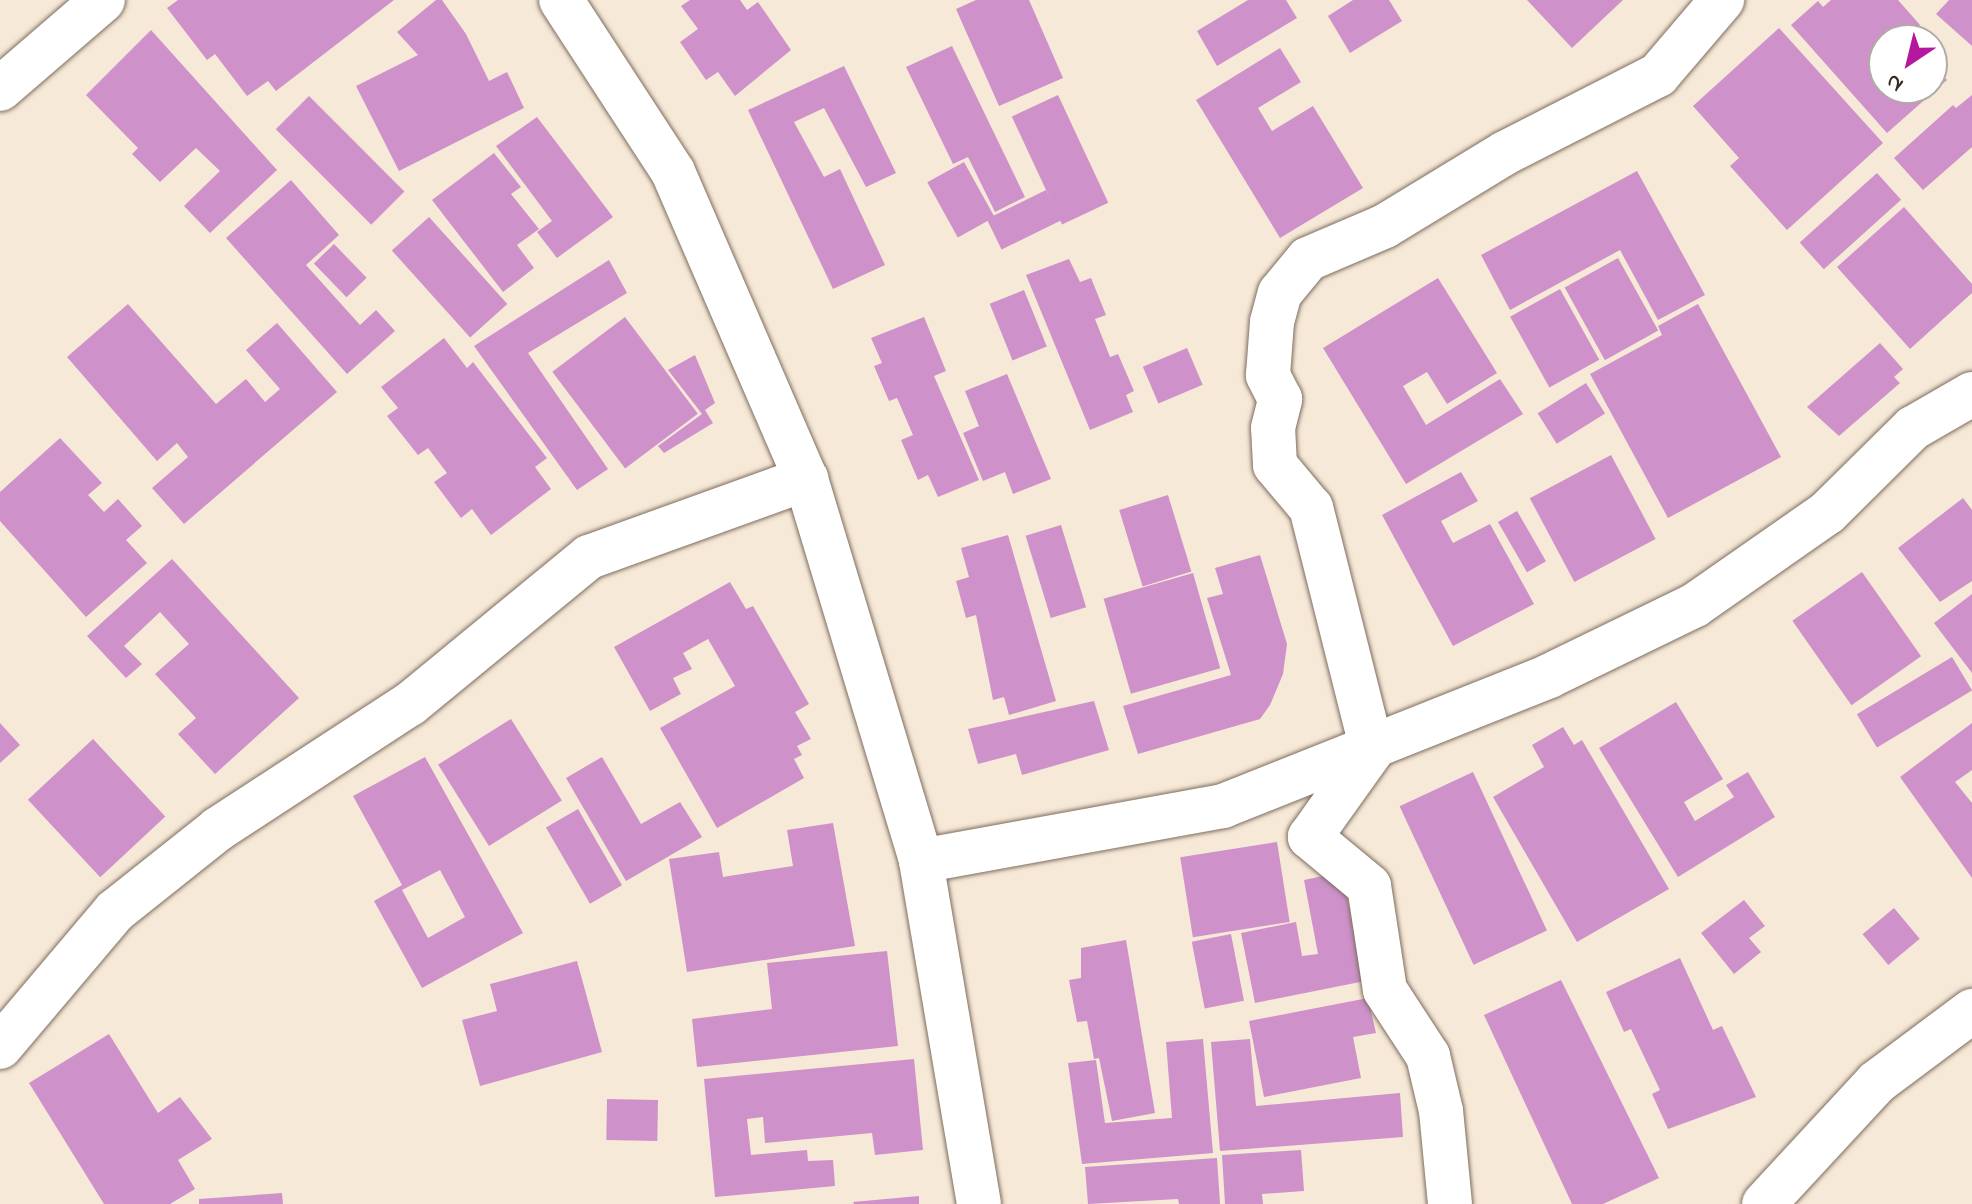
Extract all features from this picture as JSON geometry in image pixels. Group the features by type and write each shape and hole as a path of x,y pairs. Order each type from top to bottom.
{"street":[{"path":"0,89 103,0"},
{"path":"561,0 673,172 806,479 921,861 979,1204"},
{"path":"1450,1204 1441,1111 1428,1056 1385,990 1369,886 1310,837 1372,750 1311,508 1275,465 1273,428 1280,399 1268,375 1280,293 1308,259 1385,226 1505,153 1658,75 1722,0"},
{"path":"921,861 1223,806 1372,750 1549,676 1695,605 1827,513 1913,428 1972,394"},
{"path":"0,1047 115,911 218,829 410,704 589,557 806,479"},
{"path":"1764,1204 1877,1082 1972,1011"}],"building":[{"path":"178,0 394,0 276,91 268,81 247,96 215,54 207,60 167,8"},
{"path":"436,0 442,0 466,34 489,81 507,72 524,108 399,171 356,86 418,55 397,32"},
{"path":"690,0 740,0 747,10 758,2 791,50 735,96 718,72 706,80 680,42 698,29 681,6"},
{"path":"976,0 1029,0 1063,78 999,106 956,9"},
{"path":"1248,0 1286,0 1297,18 1217,66 1197,31"},
{"path":"1353,0 1389,0 1402,21 1350,53 1328,16"},
{"path":"1527,0 1623,0 1572,48"},
{"path":"1831,0 1898,0 1919,24 1868,24 1868,104 1920,104 1887,133 1791,25 1818,1 1823,7"},
{"path":"1949,0 1972,0 1972,46 1948,24 1936,14"},
{"path":"1779,28 1883,143 1787,230 1730,166 1739,158 1693,106"},
{"path":"151,30 277,170 210,233 184,206 220,171 196,148 160,182 132,154 138,148 86,95"},
{"path":"952,46 1025,197 995,212 968,157 953,164 906,67"},
{"path":"1280,48 1301,82 1258,108 1272,131 1313,106 1363,188 1280,238 1196,100"},
{"path":"844,66 896,173 866,187 824,108 794,122 824,177 840,169 885,265 833,289 748,110"},
{"path":"1058,95 1108,203 1062,224 1012,117"},
{"path":"1972,95 1972,147 1923,190 1894,158 1953,105 1956,108"},
{"path":"309,96 404,191 371,225 276,129"},
{"path":"537,117 613,217 557,258 537,232 552,221 496,146"},
{"path":"494,153 521,187 511,194 539,229 517,245 534,268 503,292 432,200"},
{"path":"964,162 995,217 958,237 927,182"},
{"path":"1637,171 1705,295 1658,320 1620,250 1510,310 1481,255"},
{"path":"1877,173 1901,200 1824,269 1800,243"},
{"path":"291,180 339,235 306,265 360,325 376,310 395,331 347,374 226,238"},
{"path":"1046,190 1061,221 1002,249 987,219"},
{"path":"1904,207 1972,284 1972,293 1910,349 1837,267"},
{"path":"429,217 507,304 470,337 392,250"},
{"path":"334,244 367,278 347,297 314,263"},
{"path":"1618,258 1658,331 1605,360 1565,288"},
{"path":"1069,259 1080,282 1091,278 1106,315 1095,319 1110,357 1118,354 1134,391 1126,395 1133,412 1090,430 1026,275"},
{"path":"609,260 627,293 528,353 608,469 577,490 474,346"},
{"path":"1438,278 1497,373 1447,404 1427,372 1403,386 1426,425 1500,379 1523,414 1406,484 1323,348"},
{"path":"1560,289 1599,360 1549,387 1510,317"},
{"path":"1024,290 1047,347 1013,360 990,304"},
{"path":"128,304 216,404 246,379 265,402 280,389 246,350 277,323 337,392 184,524 152,488 188,457 177,443 157,461 67,357"},
{"path":"1698,304 1781,457 1668,518 1590,374 1662,335 1658,326"},
{"path":"625,317 698,414 625,468 552,372"},
{"path":"924,317 946,371 934,376 979,480 938,497 928,475 918,480 901,440 913,435 897,398 889,401 874,366 882,363 871,338"},
{"path":"444,338 467,368 473,362 547,458 535,467 551,489 491,535 472,509 461,518 434,482 447,473 428,448 418,455 387,416 398,408 381,387"},
{"path":"1880,343 1903,369 1894,377 1900,383 1839,436 1807,407"},
{"path":"1187,348 1203,385 1158,404 1143,367"},
{"path":"695,355 715,403 705,410 713,423 664,453 658,446 702,414 668,370"},
{"path":"1007,374 1051,479 1013,494 1005,472 983,481 963,433 979,426 965,391"},
{"path":"1586,383 1605,414 1557,444 1538,413"},
{"path":"60,438 102,483 88,495 104,512 118,499 142,526 126,540 147,563 86,617 0,521 0,492"},
{"path":"1611,455 1656,539 1574,582 1530,498"},
{"path":"1461,472 1478,501 1441,521 1453,543 1490,524 1534,604 1453,646 1382,515"},
{"path":"1168,495 1191,572 1143,586 1119,510"},
{"path":"1963,498 1972,510 1972,581 1940,602 1898,548"},
{"path":"1517,511 1546,561 1527,572 1498,522"},
{"path":"1061,525 1086,607 1051,618 1026,536"},
{"path":"1008,535 1056,701 1009,715 1004,697 993,700 976,615 966,618 956,581 969,577 961,548"},
{"path":"1260,555 1287,644 1283,674 1270,705 1260,719 1138,754 1123,706 1231,675 1207,598 1223,594 1215,568"},
{"path":"172,559 299,698 215,774 178,734 196,718 155,674 189,644 160,612 124,646 142,664 126,678 87,636"},
{"path":"1862,572 1921,656 1851,705 1792,621"},
{"path":"1193,573 1220,668 1131,694 1104,599"},
{"path":"730,582 746,609 753,606 809,704 795,712 811,739 797,746 802,755 794,759 804,778 717,828 660,728 735,686 708,639 683,653 692,669 673,678 681,694 650,711 614,647"},
{"path":"1972,594 1972,673 1934,623"},
{"path":"1952,657 1972,690 1877,748 1857,714"},
{"path":"1094,701 1109,750 1022,775 1016,754 978,764 968,729"},
{"path":"1676,702 1723,779 1684,802 1695,821 1734,797 1726,785 1748,772 1775,817 1678,877 1599,748"},
{"path":"511,719 562,800 489,846 438,765"},
{"path":"0,723 20,745 0,763"},
{"path":"1972,723 1972,770 1955,782 1972,803 1972,878 1900,777"},
{"path":"1563,727 1574,745 1582,740 1669,889 1577,942 1493,797 1544,767 1532,745"},
{"path":"93,739 165,817 100,877 28,800"},
{"path":"425,757 523,933 422,988 374,901 402,885 353,796","holes":["440,870 465,917 428,938 402,890"]},
{"path":"602,757 641,824 680,802 702,837 626,881 566,778"},
{"path":"1473,772 1547,931 1474,965 1400,806"},
{"path":"578,809 622,885 590,904 546,828"},
{"path":"833,823 855,946 687,972 669,859 719,852 723,877 793,866 787,830"},
{"path":"1277,842 1290,922 1193,937 1180,857"},
{"path":"1342,872 1365,981 1255,1003 1241,933 1296,922 1302,956 1318,954 1304,880"},
{"path":"1744,900 1765,926 1749,938 1761,952 1734,974 1701,933"},
{"path":"1894,908 1920,939 1888,965 1863,934"},
{"path":"1231,934 1244,1001 1205,1008 1192,942"},
{"path":"1126,940 1155,1113 1112,1121 1099,1058 1094,1059 1087,1021 1077,1022 1069,980 1081,978 1081,948"},
{"path":"887,951 898,1046 697,1067 692,1019 772,1009 767,963"},
{"path":"1680,958 1713,1030 1722,1026 1756,1097 1668,1129 1652,1094 1660,1090 1631,1029 1624,1032 1606,992"},
{"path":"577,961 602,1052 480,1086 462,1020 497,1011 490,984"},
{"path":"1561,980 1659,1178 1603,1204 1572,1204 1484,1015"},
{"path":"1368,998 1376,1033 1353,1037 1361,1078 1264,1097 1249,1021"},
{"path":"109,1034 158,1113 180,1097 212,1139 178,1160 195,1189 170,1204 104,1204 29,1083"},
{"path":"1203,1039 1213,1153 1082,1164 1068,1063 1096,1060 1105,1123 1172,1118 1166,1042"},
{"path":"1250,1039 1256,1106 1400,1093 1403,1137 1220,1151 1211,1042"},
{"path":"914,1059 923,1150 875,1155 872,1133 765,1143 763,1117 747,1119 751,1155 807,1150 808,1161 833,1160 835,1186 715,1197 704,1079"},
{"path":"607,1099 658,1100 657,1141 606,1140"},
{"path":"1301,1150 1304,1191 1262,1194 1263,1204 1225,1204 1222,1155"},
{"path":"1217,1158 1220,1204 1179,1204 1178,1199 1088,1204 1085,1167"},
{"path":"282,1193 283,1204 199,1204 199,1199"},
{"path":"919,1196 919,1204 853,1202"}]}
